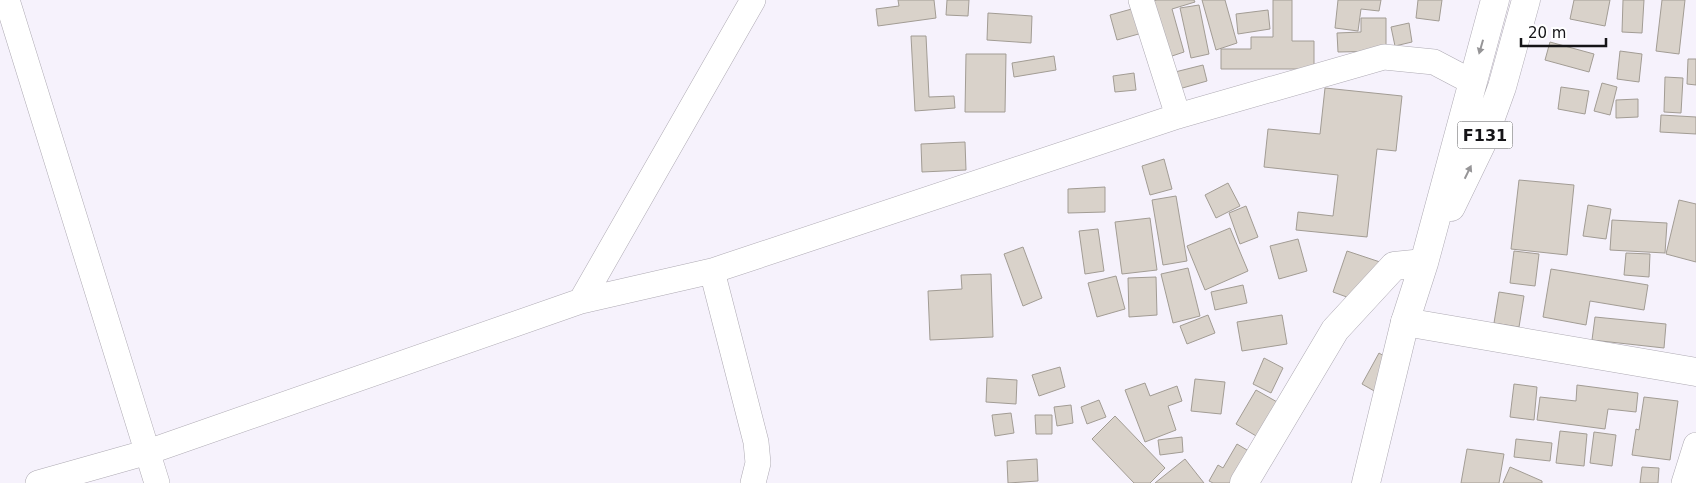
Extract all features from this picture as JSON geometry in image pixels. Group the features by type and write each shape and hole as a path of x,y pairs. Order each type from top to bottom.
{"main road":[{"name":"F131","path":"1366,483 1405,322 1424,262 1495,0"},
{"name":"F131","path":"1424,262 1481,145 1502,87 1526,0"},
{"path":"1244,483 1335,330 1394,266 1424,262"},
{"path":"1405,322 1696,372"}],"street":[{"path":"7,0 158,483"},
{"path":"581,301 753,0"},
{"path":"1142,0 1178,116"},
{"path":"38,483 148,452 581,301 712,271 1178,116 1384,57 1434,62 1472,82"},
{"path":"712,271 756,442 758,463 753,483"},
{"path":"1684,483 1696,444"}],"building":[{"path":"898,0 934,0 936,18 878,26 876,9 899,6"},
{"path":"947,0 969,0 968,16 946,15"},
{"path":"1194,0 1195,2 1172,9 1184,52 1169,57 1153,1"},
{"path":"1202,0 1225,0 1237,43 1216,50"},
{"path":"1273,0 1292,0 1292,41 1314,41 1314,69 1221,69 1221,49 1251,49 1251,37 1273,37"},
{"path":"1338,0 1381,0 1379,11 1361,9 1358,31 1335,28"},
{"path":"1418,0 1442,0 1439,21 1416,18"},
{"path":"1574,0 1610,0 1605,26 1570,19"},
{"path":"1623,0 1644,0 1642,33 1622,32"},
{"path":"1662,0 1685,0 1679,54 1656,51"},
{"path":"1146,5 1153,30 1117,40 1110,15"},
{"path":"1199,5 1209,54 1191,58 1180,8"},
{"path":"1268,10 1270,29 1238,34 1236,14"},
{"path":"988,13 1032,16 1031,43 987,40"},
{"path":"1361,18 1386,18 1386,51 1338,52 1337,33 1361,32"},
{"path":"1409,23 1412,42 1395,46 1391,27"},
{"path":"911,36 926,36 929,97 954,96 955,108 915,111"},
{"path":"1550,42 1594,54 1589,72 1545,60"},
{"path":"1620,51 1642,54 1639,82 1617,79"},
{"path":"966,54 1006,54 1005,112 965,112"},
{"path":"1054,56 1056,70 1014,77 1012,63"},
{"path":"1688,59 1696,59 1696,85 1687,84"},
{"path":"1203,65 1207,81 1179,89 1175,72"},
{"path":"1134,73 1136,90 1115,92 1113,76"},
{"path":"1665,77 1683,78 1681,113 1664,112"},
{"path":"1602,83 1617,87 1610,115 1594,111"},
{"path":"1561,87 1589,91 1585,114 1558,109"},
{"path":"1325,88 1402,96 1396,151 1377,149 1367,237 1296,230 1298,212 1333,216 1338,175 1264,167 1268,129 1320,134"},
{"path":"1638,99 1638,117 1616,118 1616,100"},
{"path":"1661,115 1696,117 1696,134 1660,132"},
{"path":"965,142 966,170 922,172 921,144"},
{"path":"1164,159 1172,189 1150,195 1142,166"},
{"path":"1519,180 1574,185 1567,255 1511,249"},
{"path":"1228,183 1240,206 1216,218 1205,195"},
{"path":"1105,187 1105,212 1068,213 1068,189"},
{"path":"1176,196 1187,261 1163,265 1152,200"},
{"path":"1679,200 1696,204 1696,262 1666,254"},
{"path":"1588,205 1611,209 1606,239 1583,236"},
{"path":"1246,206 1258,237 1240,244 1229,213"},
{"path":"1150,218 1157,270 1122,274 1115,222"},
{"path":"1612,220 1667,223 1665,253 1610,250"},
{"path":"1230,228 1248,271 1205,290 1187,246"},
{"path":"1098,229 1104,271 1085,274 1079,231"},
{"path":"1298,239 1307,271 1279,279 1270,246"},
{"path":"1023,247 1042,298 1023,306 1004,254"},
{"path":"1347,251 1380,262 1366,304 1333,292"},
{"path":"1514,251 1539,254 1535,286 1510,283"},
{"path":"1626,253 1650,254 1649,277 1624,275"},
{"path":"1188,268 1200,316 1173,323 1161,274"},
{"path":"1551,269 1648,285 1644,310 1590,301 1586,325 1543,317"},
{"path":"991,274 993,337 930,340 928,291 962,289 961,275"},
{"path":"1116,276 1125,309 1097,317 1088,283"},
{"path":"1156,277 1157,315 1129,317 1128,278"},
{"path":"1243,285 1247,303 1215,310 1211,292"},
{"path":"1499,292 1524,296 1519,327 1494,323"},
{"path":"1208,315 1215,333 1187,344 1180,326"},
{"path":"1282,315 1287,344 1242,351 1237,322"},
{"path":"1595,317 1666,324 1664,348 1592,340"},
{"path":"1379,353 1400,366 1383,396 1362,384"},
{"path":"1264,358 1283,368 1271,393 1253,384"},
{"path":"1060,367 1065,387 1039,396 1032,375"},
{"path":"987,378 1017,380 1016,404 986,402"},
{"path":"1195,379 1225,382 1221,414 1191,411"},
{"path":"1145,383 1150,396 1177,386 1182,401 1168,406 1176,430 1145,442 1125,390"},
{"path":"1514,384 1537,387 1534,420 1510,417"},
{"path":"1577,385 1638,393 1636,412 1608,409 1605,429 1537,420 1540,397 1576,401"},
{"path":"1256,390 1293,411 1273,446 1236,424"},
{"path":"1644,397 1678,401 1670,460 1632,455 1636,429 1639,430"},
{"path":"1099,400 1106,417 1087,424 1081,407"},
{"path":"1071,405 1073,423 1057,426 1054,407"},
{"path":"1011,413 1014,433 995,436 992,415"},
{"path":"1035,415 1052,415 1052,434 1036,434"},
{"path":"1115,416 1165,468 1150,483 1134,483 1092,439"},
{"path":"1560,431 1587,434 1584,466 1556,463"},
{"path":"1594,432 1616,435 1612,466 1590,463"},
{"path":"1182,437 1183,452 1160,455 1158,440"},
{"path":"1516,439 1552,443 1550,461 1514,457"},
{"path":"1237,444 1257,456 1241,483 1213,483 1209,481 1218,465 1223,468"},
{"path":"1467,449 1504,454 1499,483 1461,483"},
{"path":"1037,459 1038,481 1008,483 1007,461"},
{"path":"1185,459 1204,483 1155,483"},
{"path":"1510,467 1542,481 1542,483 1503,483"},
{"path":"1642,467 1659,468 1658,483 1640,483"}]}
